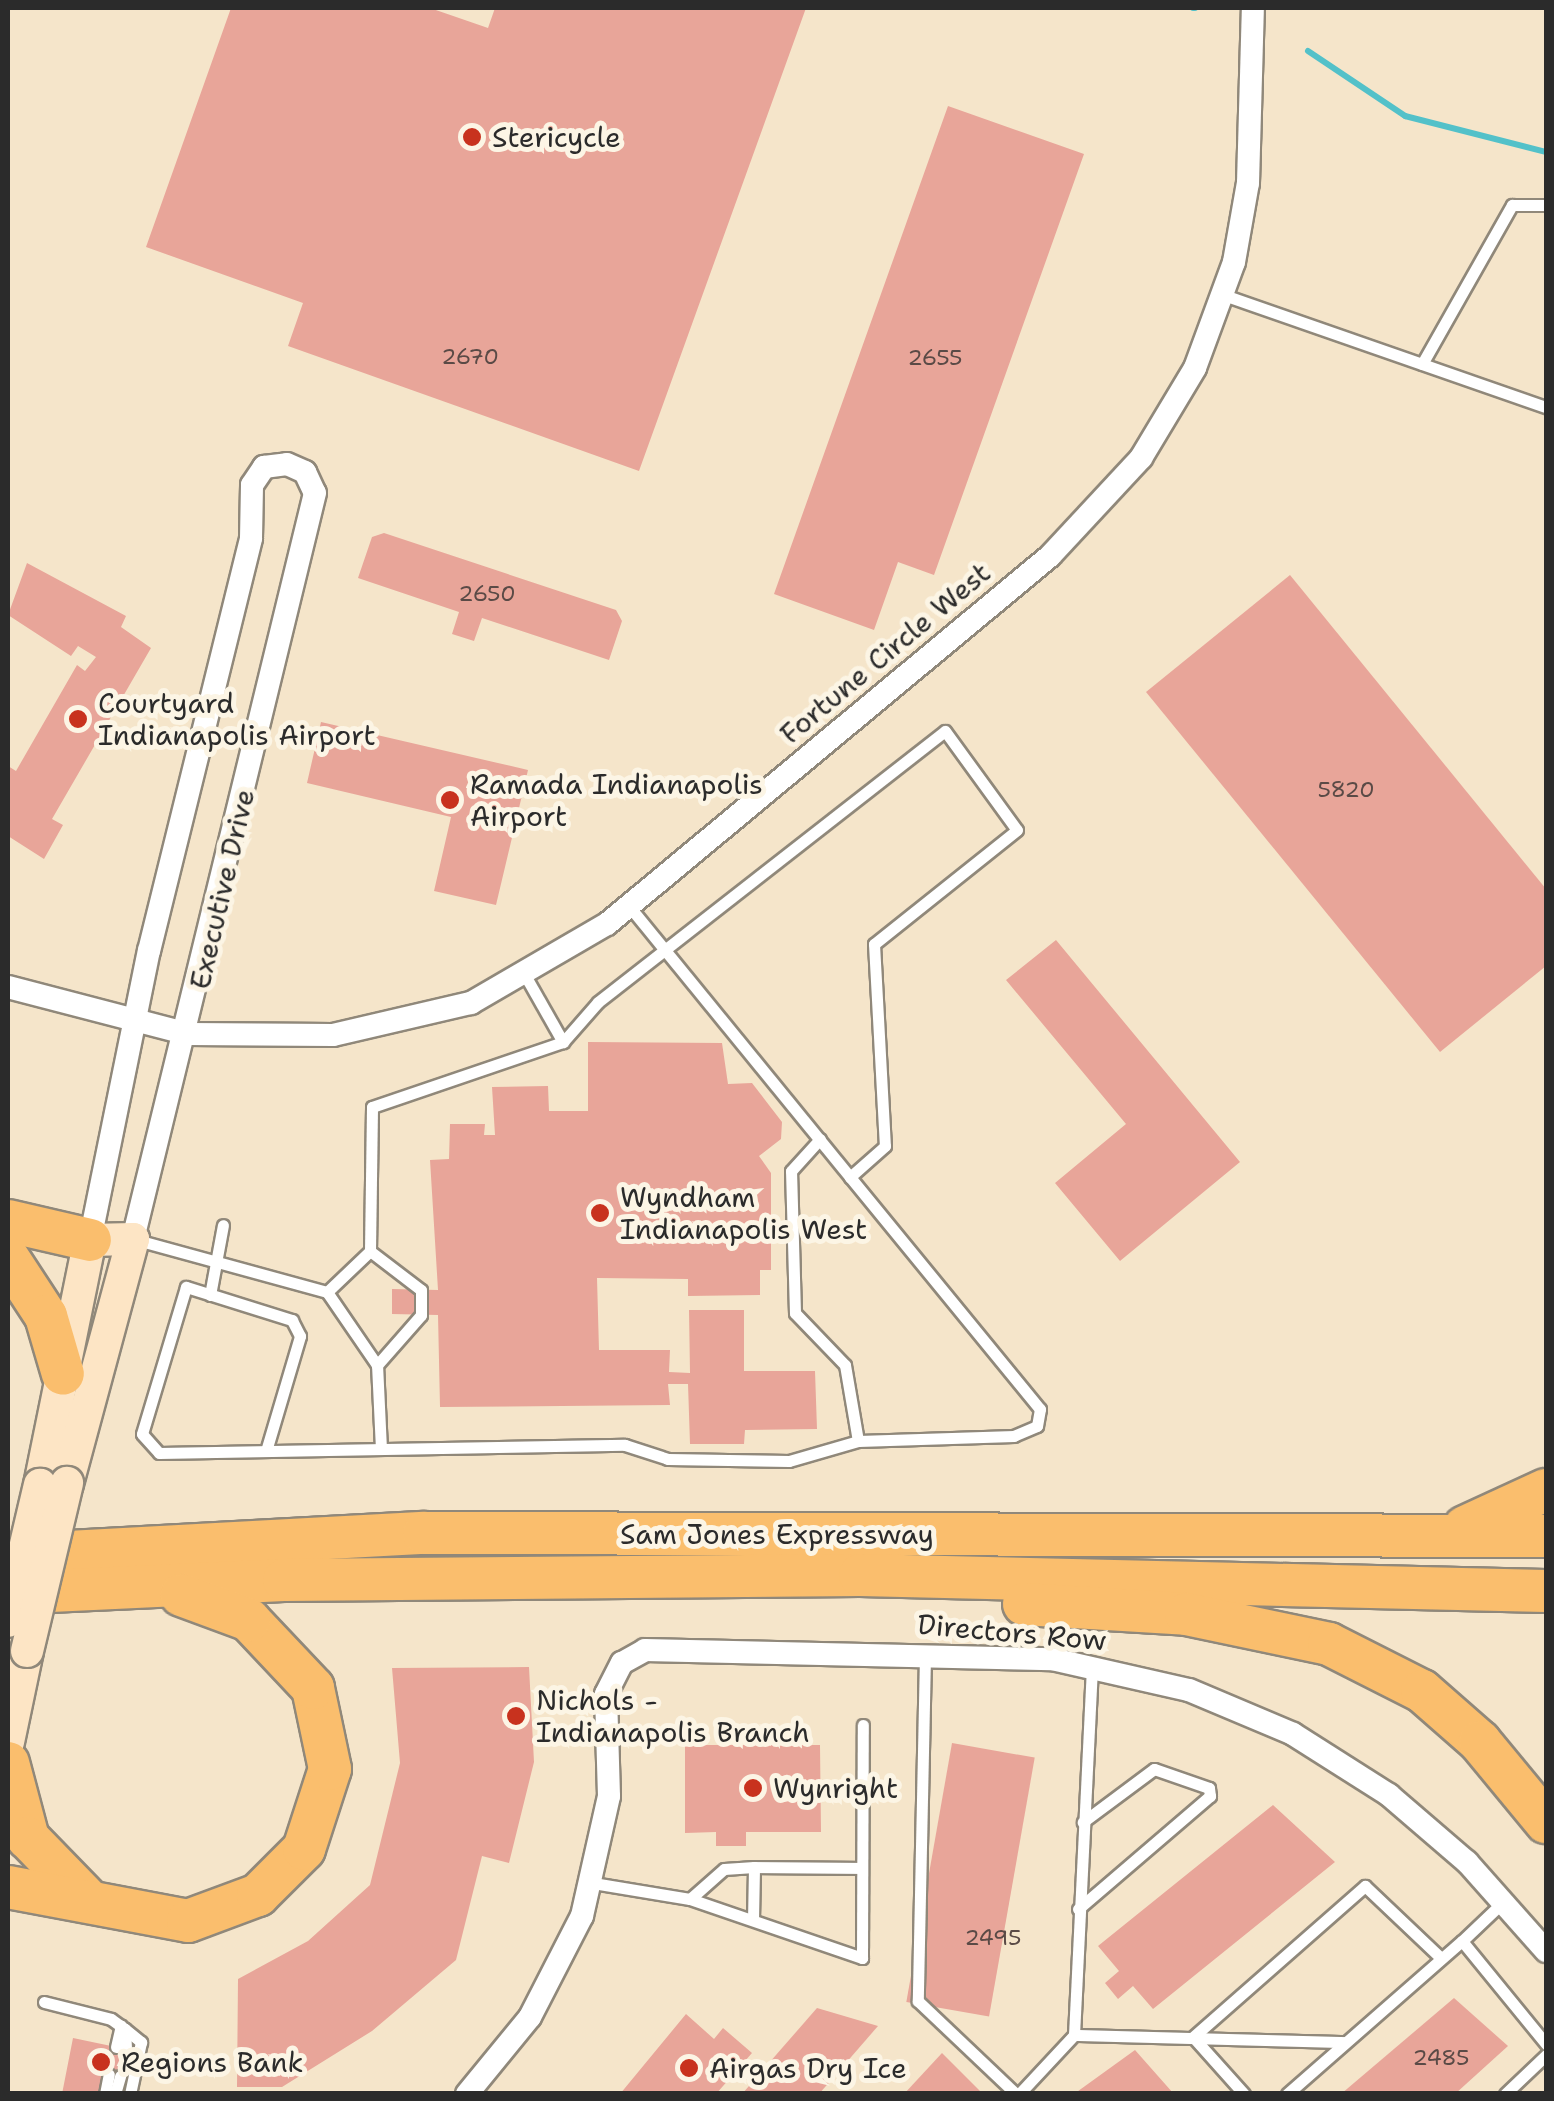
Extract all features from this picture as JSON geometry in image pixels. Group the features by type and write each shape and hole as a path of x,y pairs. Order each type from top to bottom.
{"highway":[{"path":"8,1221 90,1240"},
{"path":"8,1258 46,1316 63,1374"},
{"path":"1440,1537 1546,1490"},
{"name":"Sam Jones Expressway","path":"8,1556 424,1533 1546,1536"},
{"path":"569,1576 1186,1614 1293,1632 1422,1691 1480,1742 1546,1822"},
{"name":"Sam Jones Expressway","path":"8,1593 569,1576 1546,1591"},
{"path":"8,1886 179,1922 246,1902 304,1850 328,1789 324,1714 292,1657 240,1616 152,1586"},
{"path":"8,1763 28,1838 64,1883 102,1908"}],"street":[{"name":"Fortune Circle West","path":"8,987 134,1024 188,1034 362,1031 443,1013 526,977 629,906 1098,510 1166,422 1224,295 1248,183 1253,8"},
{"name":"Executive Drive","path":"8,1621 53,1484 132,1239 188,1034 315,493 306,472 287,464 264,467 252,486 251,538 134,1024 63,1374 53,1484 27,1652 8,1742"},
{"path":"90,1240 132,1239"},
{"name":"Directors Row","path":"593,1883 609,1796 606,1694 622,1664 659,1649 925,1654 1092,1664 1207,1697 1318,1748 1412,1812 1503,1902 1546,1951"},
{"path":"467,2094 530,2017 593,1883"}],"lane":[{"path":"1422,364 1512,205 1546,205"},
{"path":"1224,295 1546,407"},
{"path":"328,1292 370,1251 372,1107 564,1042 598,1002 667,952 945,731 1016,830 874,944 885,1146 850,1176"},
{"path":"266,1451 300,1336 292,1320 186,1287 142,1434 159,1453 381,1449 625,1444 668,1459 790,1461 858,1441 1014,1436 1037,1426 1040,1409 629,906"},
{"path":"526,977 564,1042"},
{"path":"820,1139 790,1171 795,1313 845,1365 858,1441"},
{"path":"210,1294 224,1225"},
{"path":"132,1239 328,1292 377,1364 381,1449"},
{"path":"370,1251 421,1290 420,1314 377,1364"},
{"path":"925,1654 918,2001 1018,2094 1074,2035 1092,1664"},
{"path":"593,1883 690,1898 862,1958 863,1725"},
{"path":"1078,1909 1210,1796 1209,1788 1154,1769 1083,1822"},
{"path":"753,1920 754,1867"},
{"path":"690,1898 724,1869 862,1868"},
{"path":"1194,2036 1364,1886 1441,1958"},
{"path":"1286,2094 1503,1902"},
{"path":"1462,1940 1546,2044"},
{"path":"44,2002 123,2028 141,2042 130,2094"},
{"path":"121,2048 123,2028"},
{"path":"1074,2035 1344,2042"},
{"path":"1194,2036 1244,2094"},
{"path":"1505,2094 1546,2055"},
{"path":"105,2094 114,2075 115,2094"}],"building":[{"name":"Stericycle","path":"231,8 430,8 488,28 495,8 806,8 639,471 288,346 303,303 146,247"},
{"path":"948,106 1084,154 934,575 898,562 874,630 774,594"},
{"path":"384,533 616,610 622,621 609,660 482,618 474,641 452,634 459,612 358,578 372,537"},
{"name":"Courtyard Indianapolis Airport","path":"27,563 126,616 121,627 151,648 52,819 63,825 44,859 8,836 8,766 16,771 77,665 85,671 96,657 78,646 71,656 8,615"},
{"path":"1290,575 1546,889 1546,966 1440,1052 1146,692"},
{"name":"Ramada Indianapolis Airport","path":"321,722 528,770 496,905 434,891 451,817 307,783"},
{"path":"1056,940 1240,1162 1120,1261 1055,1183 1126,1124 1006,980"},
{"name":"Wyndham Indianapolis West","path":"588,1042 722,1043 728,1084 752,1083 782,1122 781,1139 759,1156 771,1173 771,1270 760,1270 760,1295 688,1296 688,1279 597,1278 599,1350 670,1350 669,1372 690,1373 689,1310 744,1310 744,1371 815,1371 817,1429 745,1430 744,1444 690,1444 688,1384 668,1384 670,1405 440,1407 438,1315 392,1314 392,1289 438,1290 430,1160 449,1159 450,1124 485,1124 484,1135 495,1135 492,1087 548,1086 549,1111 588,1111"},
{"path":"529,1667 534,1762 509,1863 482,1856 456,1960 372,2031 282,2087 237,2087 238,1979 308,1941 370,1885 400,1763 392,1668"},
{"path":"952,1743 1035,1758 989,2017 906,2002"},
{"name":"Wynright","path":"685,1745 820,1745 821,1832 746,1832 746,1846 716,1846 716,1832 685,1833"},
{"path":"1273,1805 1335,1862 1153,2009 1133,1986 1118,1999 1105,1983 1119,1971 1098,1946"},
{"path":"1454,1998 1508,2046 1455,2094 1341,2094"},
{"path":"817,2008 878,2026 819,2094 742,2094"},
{"name":"Airgas Dry Ice","path":"686,2014 714,2039 723,2028 752,2053 716,2094 620,2094"},
{"name":"Regions Bank","path":"73,2038 135,2051 130,2078 103,2073 99,2094 62,2094"},
{"path":"1135,2050 1173,2093 1186,2094 1074,2094"},
{"path":"942,2053 983,2094 904,2094"}],"waterway":[{"path":"1308,51 1405,116 1546,152"}],"place":[{"name":"Stericycle","path":"472,137"},
{"name":"Courtyard Indianapolis Airport","path":"78,719"},
{"name":"Ramada Indianapolis Airport","path":"450,800"},
{"name":"Wyndham Indianapolis West","path":"600,1213"},
{"name":"Nichols - Indianapolis Branch","path":"516,1716"},
{"name":"Wynright","path":"753,1788"},
{"name":"Regions Bank","path":"101,2062"},
{"name":"Airgas Dry Ice","path":"689,2068"}]}
